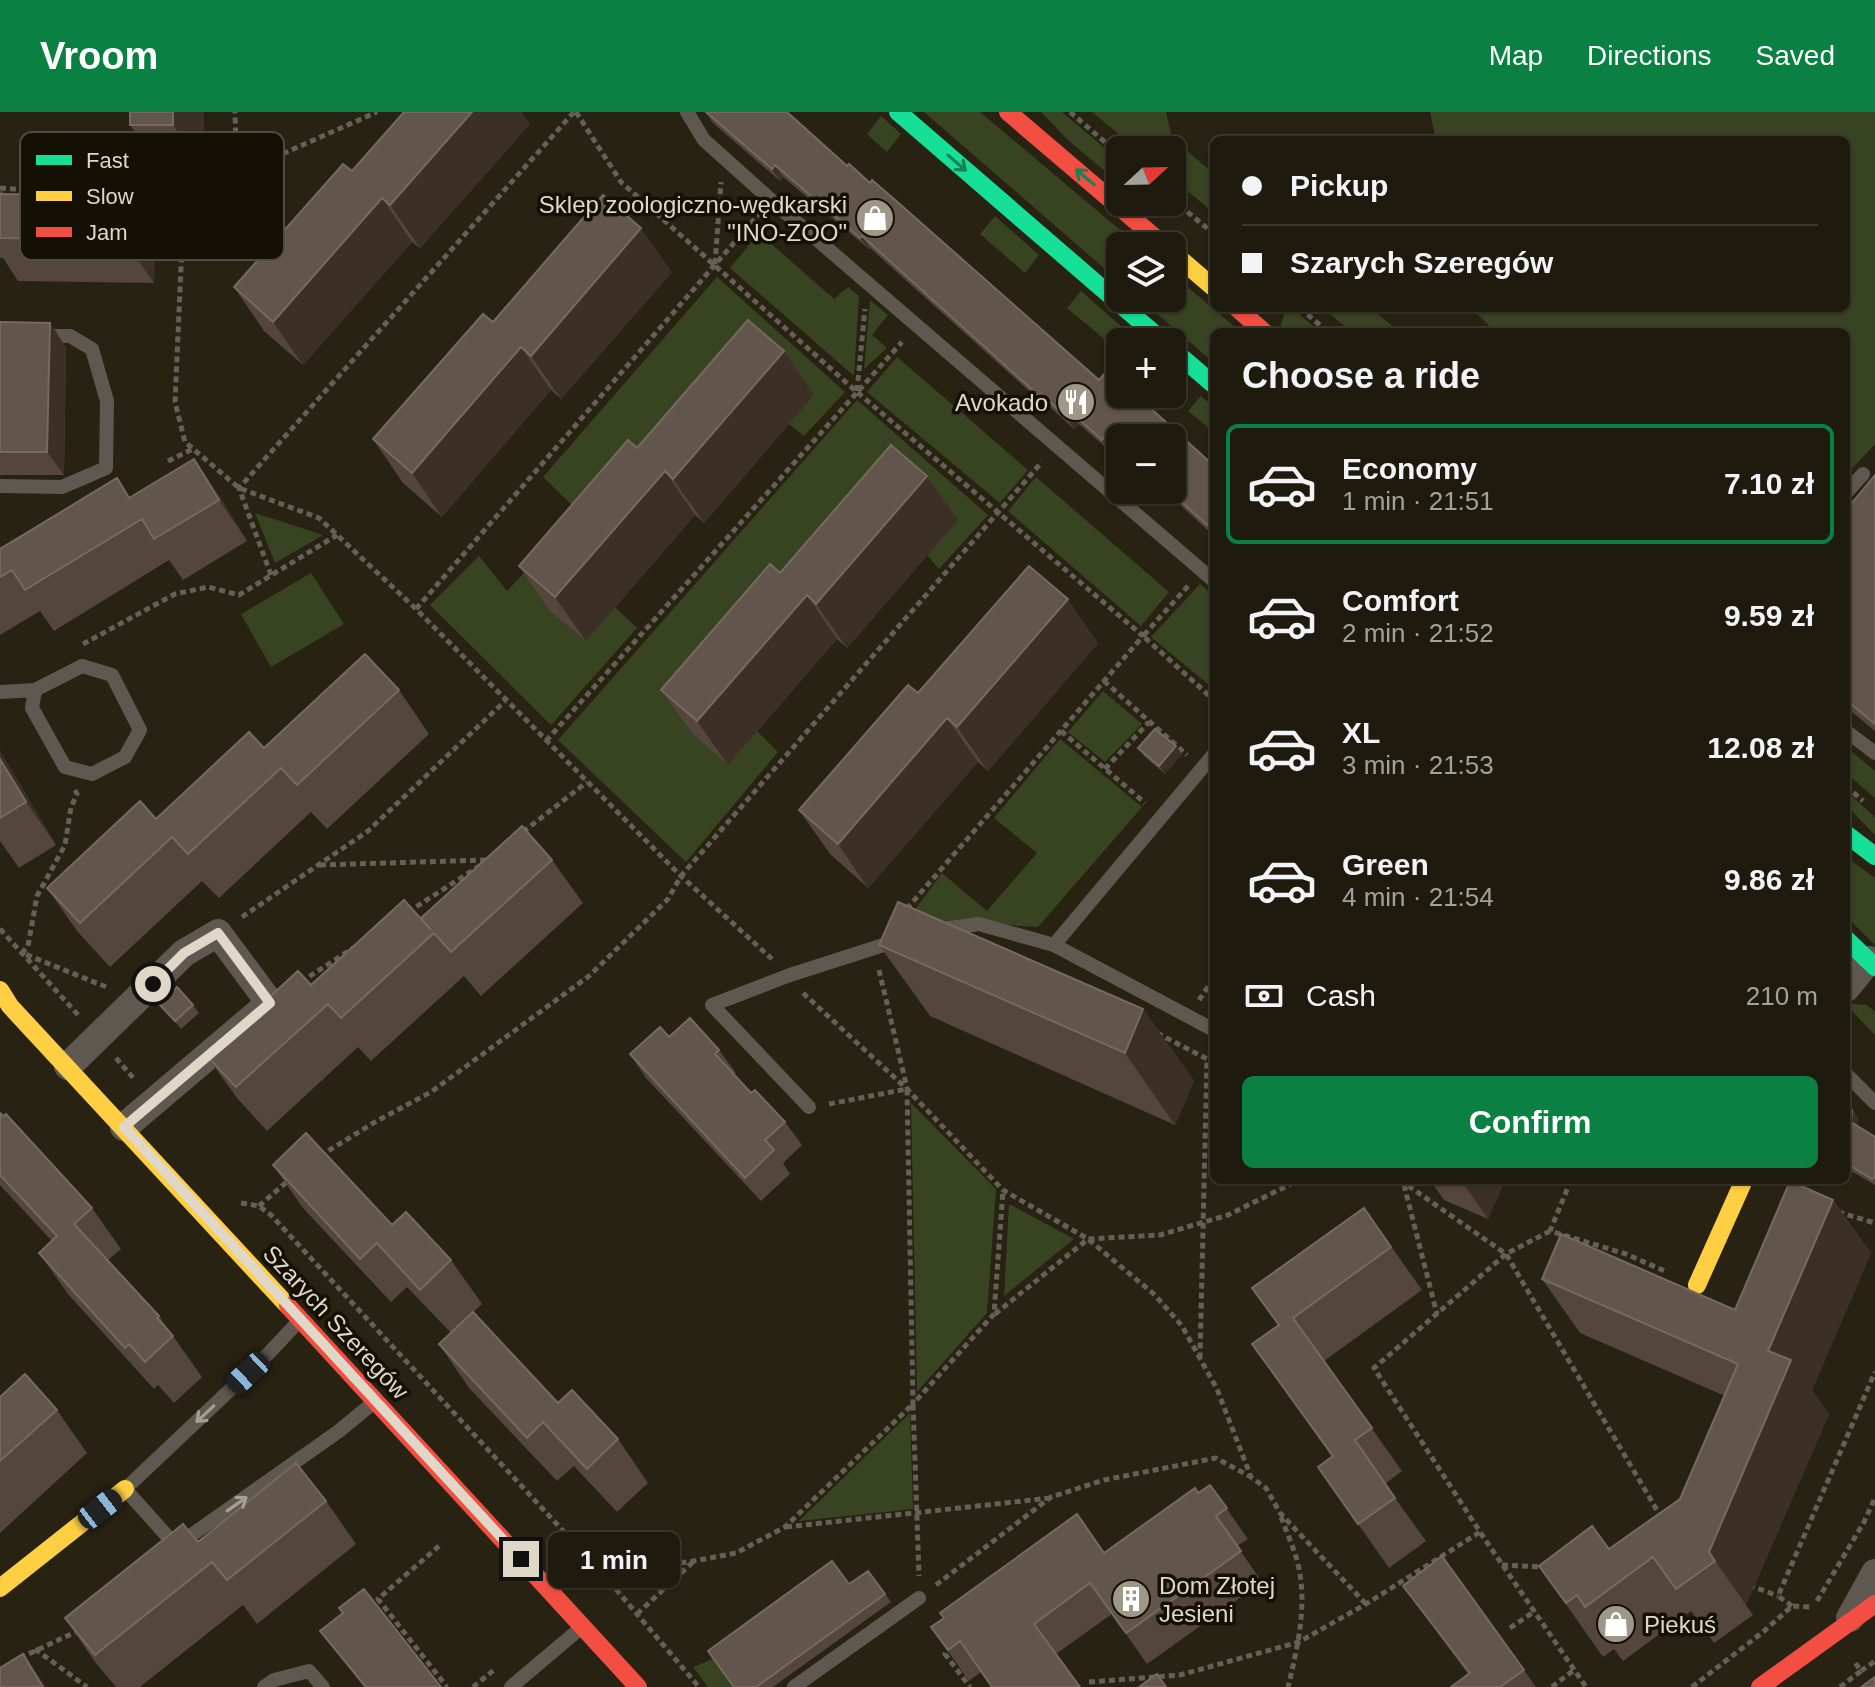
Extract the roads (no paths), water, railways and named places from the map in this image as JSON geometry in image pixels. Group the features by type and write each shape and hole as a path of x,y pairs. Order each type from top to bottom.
{"street":[{"path":"898,112 1148,328"},
{"path":"1008,112 1149,232"},
{"path":"1186,264 1210,285"},
{"path":"1242,312 1260,328"},
{"path":"1186,361 1210,382"},
{"path":"1850,837 1875,856"},
{"path":"68,1066 184,953 218,933 270,1003 124,1127"},
{"path":"1850,943 1872,964 1850,984"},
{"name":"Szarych Szeregów","path":"0,990 5,1011 68,1066 638,1687"},
{"path":"1697,1285 1742,1184"},
{"path":"0,1588 125,1489"},
{"path":"1840,1628 1875,1573"},
{"path":"1760,1687 1875,1604"}],"lane":[{"path":"687,112 704,140 771,200 1210,577"},
{"path":"0,486 62,487 106,468 107,401 92,349 70,336 28,336"},
{"path":"1850,489 1863,474"},
{"path":"0,692 35,690 82,666 112,675 140,730 125,757 92,774 65,767 32,708 35,690"},
{"path":"1850,734 1875,753"},
{"path":"1054,945 1210,759"},
{"path":"919,934 950,926 979,924 1054,945 1210,1028"},
{"path":"809,1107 712,1005 790,975 904,938"},
{"path":"1850,1078 1875,1103"},
{"path":"300,1319 268,1354 125,1489 176,1546 377,1401"},
{"path":"794,1687 919,1598"},
{"path":"511,1687 582,1626"},
{"path":"264,1687 274,1680 309,1671 323,1687"}],"place":[{"name":"Sklep zoologiczno-wędkarski \"INO-ZOO\"","path":"875,218"},
{"name":"Avokado","path":"1076,402"},
{"name":"Dom Złotej Jesieni","path":"1131,1599"},
{"name":"Piekuś","path":"1616,1624"}]}
